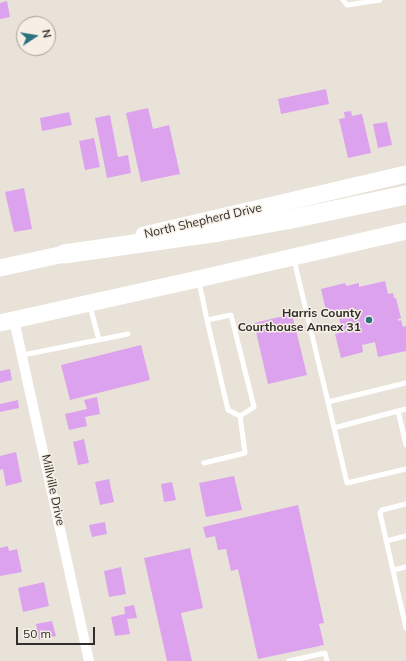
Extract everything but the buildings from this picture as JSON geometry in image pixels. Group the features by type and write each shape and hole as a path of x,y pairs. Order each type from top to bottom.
{"highway":[{"path":"64,254 219,232 287,220 406,195"}],"main road":[{"name":"North Shepherd Drive","path":"1,265 64,254 406,174"},
{"path":"7,321 406,231"}],"street":[{"name":"Millville Drive","path":"7,321 23,355 89,661"}],"lane":[{"path":"343,0 347,5 380,0"},
{"path":"293,257 347,483 406,469"},
{"path":"198,279 228,410 240,416"},
{"path":"89,303 99,340"},
{"path":"207,320 231,315 254,407 240,416"},
{"path":"23,355 128,334"},
{"path":"328,402 406,383"},
{"path":"334,428 406,409"},
{"path":"398,411 406,445"},
{"path":"204,463 245,453 240,416"},
{"path":"406,504 382,510 380,513 406,628"},
{"path":"386,541 406,536"},
{"path":"393,570 406,567"},
{"path":"400,600 406,598"},
{"path":"289,661 325,653 327,661"}],"place":[{"name":"Harris County Courthouse Annex 31","path":"369,320"}]}
